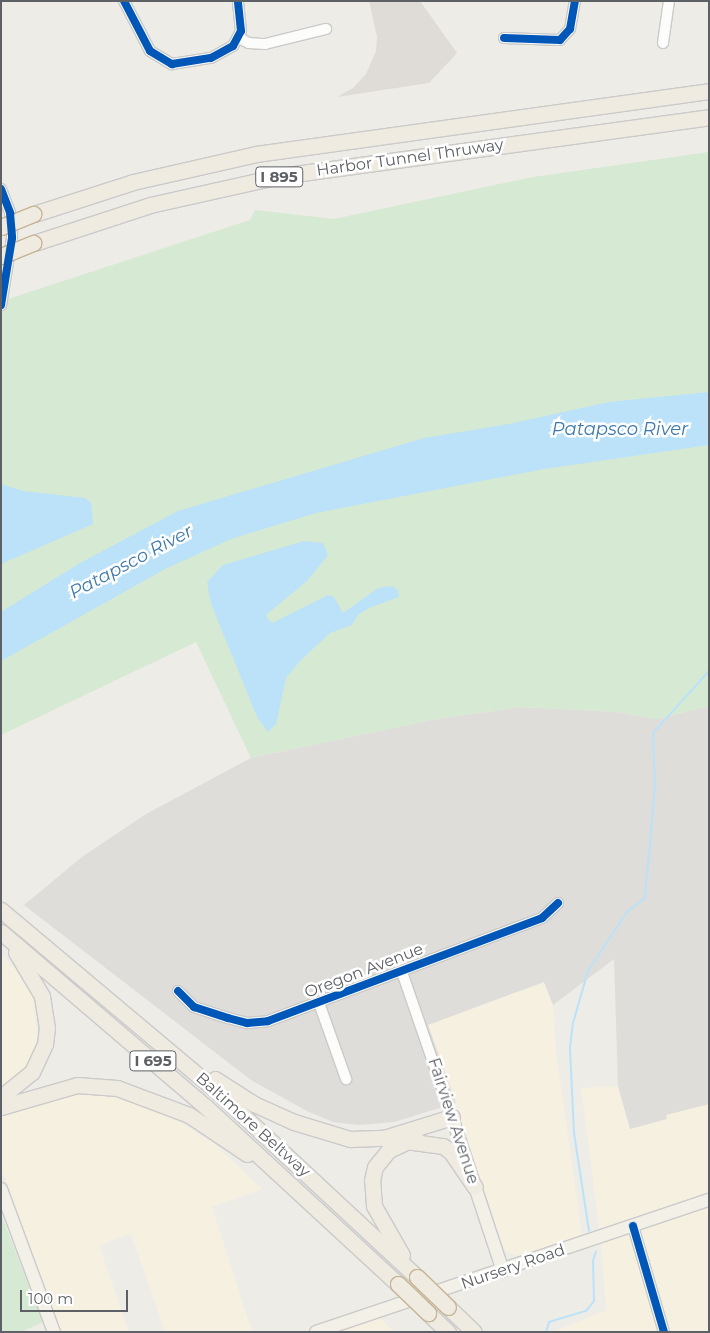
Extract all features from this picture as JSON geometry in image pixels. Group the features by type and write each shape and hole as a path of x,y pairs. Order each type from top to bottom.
{"highway":[{"name":"Harbor Tunnel Thruway","path":"1,227 34,214 158,176 256,154 709,91"},
{"name":"Harbor Tunnel Thruway","path":"1,256 34,243 150,205 280,176 709,117"},
{"name":"Baltimore Beltway","path":"1,910 131,1017 276,1145 474,1332"},
{"name":"Baltimore Beltway","path":"1,933 206,1106 302,1193 448,1332"},
{"path":"1,933 36,981 46,1011 47,1028 45,1044 32,1072 1,1097"},
{"path":"131,1017 236,1093 316,1131 350,1139 384,1138 453,1121"},
{"path":"1,1107 77,1085 97,1085 142,1095 208,1126 302,1193"},
{"path":"417,1277 380,1219 372,1192 374,1173 381,1159 405,1141 453,1121"},
{"path":"405,1141 425,1141 442,1146 454,1156 475,1187"}],"main road":[{"name":"Fairview Avenue","path":"453,1121 503,1271"},
{"path":"1,1189 54,1332"},
{"name":"Nursery Road","path":"316,1332 503,1271 709,1200"}],"street":[{"path":"124,1 150,51 172,64 220,55 239,38 241,24 238,1"},
{"path":"504,38 552,42 564,38 570,29 575,1"},
{"path":"663,43 670,1"},
{"path":"239,38 249,43 265,44 326,29"},
{"path":"1,189 10,213 12,238 1,305"},
{"name":"Oregon Avenue","path":"178,991 194,1007 247,1023 268,1022 542,918 558,903"},
{"name":"Fairview Avenue","path":"402,972 453,1121"},
{"path":"320,1003 346,1079"},
{"path":"633,1226 664,1332"}],"shaded area":[{"path":"369,1 420,1 457,53 429,83 337,97 353,88 366,74 376,51 377,37"},
{"path":"709,706 709,1104 666,1115 667,1119 630,1129 618,1086 614,959 553,1005 544,982 428,1025 456,1103 394,1122 359,1125 333,1122 307,1111 251,1080 24,905 82,857 146,814 251,758 436,719 523,707 618,712 657,719"},
{"path":"1,954 26,979 33,998 37,1038 34,1053 21,1074 1,1089"},
{"path":"544,982 553,1005 556,1052 582,1235 517,1256 506,1251 503,1245 428,1025"},
{"path":"618,1086 630,1129 667,1119 666,1115 709,1104 709,1192 599,1229 581,1088"},
{"path":"104,1089 163,1111 216,1145 262,1189 212,1207 252,1332 165,1332 131,1234 99,1245 129,1332 61,1332 1,1168 1,1111 53,1093"},
{"path":"709,1207 709,1332 553,1332 606,1310 601,1244"},
{"path":"379,1317 394,1332 335,1332"}],"green space":[{"path":"709,152 709,706 657,719 618,712 523,707 436,719 251,758 196,642 1,735 1,298 8,299 250,220 255,210 334,219 533,177"},
{"path":"1,1214 43,1322 21,1332 1,1332"}],"water":[{"name":"Patapsco River","path":"709,392 709,445 544,469 316,513 231,539 165,569 1,661 1,612 80,563 178,511 424,438 509,424 609,402"},
{"path":"1,484 23,491 85,498 91,503 93,524 1,564"},
{"path":"304,541 323,543 328,555 307,581 267,614 267,618 272,623 328,595 334,597 343,613 378,588 391,586 398,590 399,597 369,608 358,615 352,625 330,633 301,660 286,678 276,724 268,732 257,717 211,604 207,582 223,565"}],"waterway":[{"path":"589,1231 574,1133 570,1047 573,1023 588,971 627,912 645,898 655,786 653,733 709,671"},
{"path":"546,1332 549,1322 586,1311 594,1301 593,1261 596,1251"}],"cycle path":[{"path":"124,1 150,51 172,64 211,58 233,46 241,31 238,1"},
{"path":"504,38 560,40 570,29 575,1"},
{"path":"1,189 10,213 12,238 1,305"},
{"path":"178,991 194,1007 247,1023 268,1021 542,918 558,903"},
{"path":"633,1226 664,1332"}]}
